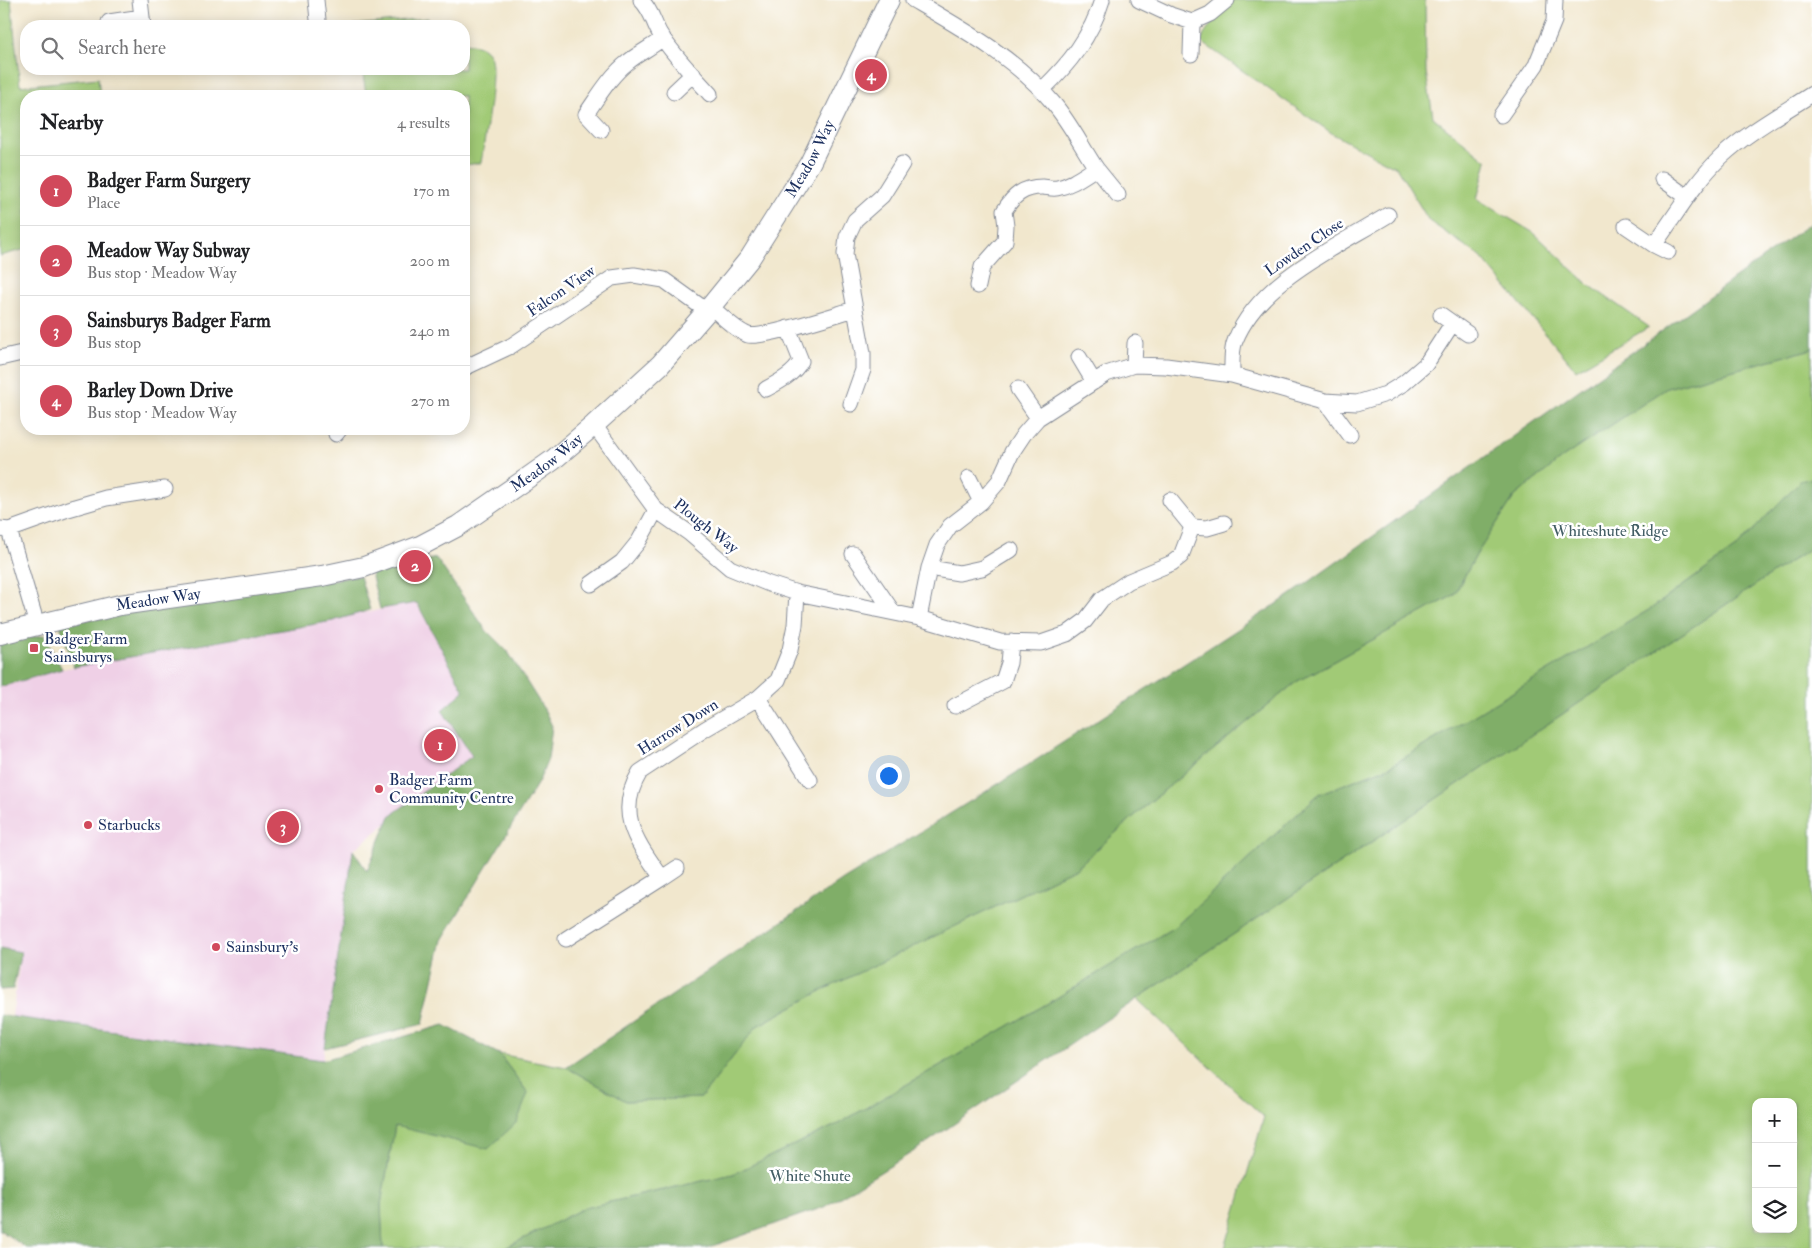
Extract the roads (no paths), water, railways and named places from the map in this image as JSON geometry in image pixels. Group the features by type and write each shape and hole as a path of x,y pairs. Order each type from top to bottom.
{"street":[{"path":"140,0 142,20"},
{"path":"316,0 318,20"},
{"path":"641,0 652,14 663,38 710,94"},
{"name":"Meadow Way","path":"0,634 120,605 330,574 364,567 420,546 458,526 553,460 594,426 660,365 750,258 810,163 889,0"},
{"path":"913,0 967,31 1042,90 1066,120 1096,168 1118,195"},
{"path":"1042,90 1061,71 1088,35 1102,0"},
{"path":"1139,0 1171,15 1192,22 1210,14 1227,0"},
{"path":"1501,115 1536,65 1554,21 1555,0"},
{"path":"1191,54 1192,22"},
{"path":"602,130 586,114 611,79 628,62 663,38"},
{"path":"674,92 692,74"},
{"path":"1654,245 1687,197 1720,159 1738,142 1812,94"},
{"path":"851,404 863,370 863,353 845,254 847,237 855,220 882,196 902,164"},
{"path":"978,286 982,267 1004,241 1006,226 1004,211 1012,198 1024,190 1041,187 1055,189 1074,183 1096,168"},
{"path":"1662,179 1687,197"},
{"name":"Lowden Close","path":"1232,375 1234,342 1248,317 1269,291 1319,256 1388,215"},
{"path":"1626,226 1668,252"},
{"name":"Falcon View","path":"470,365 511,346 612,278 634,275 664,280 751,336 788,328 855,309"},
{"path":"919,618 928,568 937,545 950,526 981,502 999,482 1012,452 1038,418 1106,374 1134,365 1166,366 1232,375 1325,401 1358,403 1386,394 1404,383 1426,364 1446,320 1468,334"},
{"path":"766,389 782,380 801,361 788,328"},
{"path":"1134,365 1135,343"},
{"path":"0,358 20,353"},
{"path":"1079,357 1094,382"},
{"path":"1018,389 1038,418"},
{"path":"1325,401 1350,435"},
{"name":"Plough Way","path":"594,426 656,510 689,533 730,568 797,593 919,618 1000,642 1041,643 1067,634 1085,621 1102,599 1128,581 1172,563 1181,556 1192,527"},
{"path":"968,478 981,502"},
{"path":"37,625 4,530 106,498 165,489"},
{"path":"1170,500 1192,527 1207,528 1224,523"},
{"path":"591,584 622,562 639,541 656,510"},
{"path":"928,568 959,573 982,568 1011,550"},
{"path":"853,554 892,612"},
{"name":"Harrow Down","path":"662,878 636,840 628,817 630,799 636,780 640,772 678,746 758,698 778,680 790,650 795,625 797,593"},
{"path":"955,706 1003,681 1009,663 1011,642"},
{"path":"758,698 810,780"},
{"path":"566,939 677,868"}],"place":[{"name":"Barley Down Drive","path":"871,75"},
{"name":"Meadow Way Subway","path":"415,566"},
{"name":"Badger Farm Sainsburys","path":"34,648"},
{"name":"Badger Farm Surgery","path":"440,745"},
{"name":"Badger Farm Community Centre","path":"379,789"},
{"name":"Starbucks","path":"88,825"},
{"name":"Sainsburys Badger Farm","path":"283,827"},
{"name":"Sainsbury's","path":"216,947"}],"park label":[{"name":"Whiteshute Ridge","path":"1610,531"},
{"name":"White Shute","path":"810,1176"}]}
